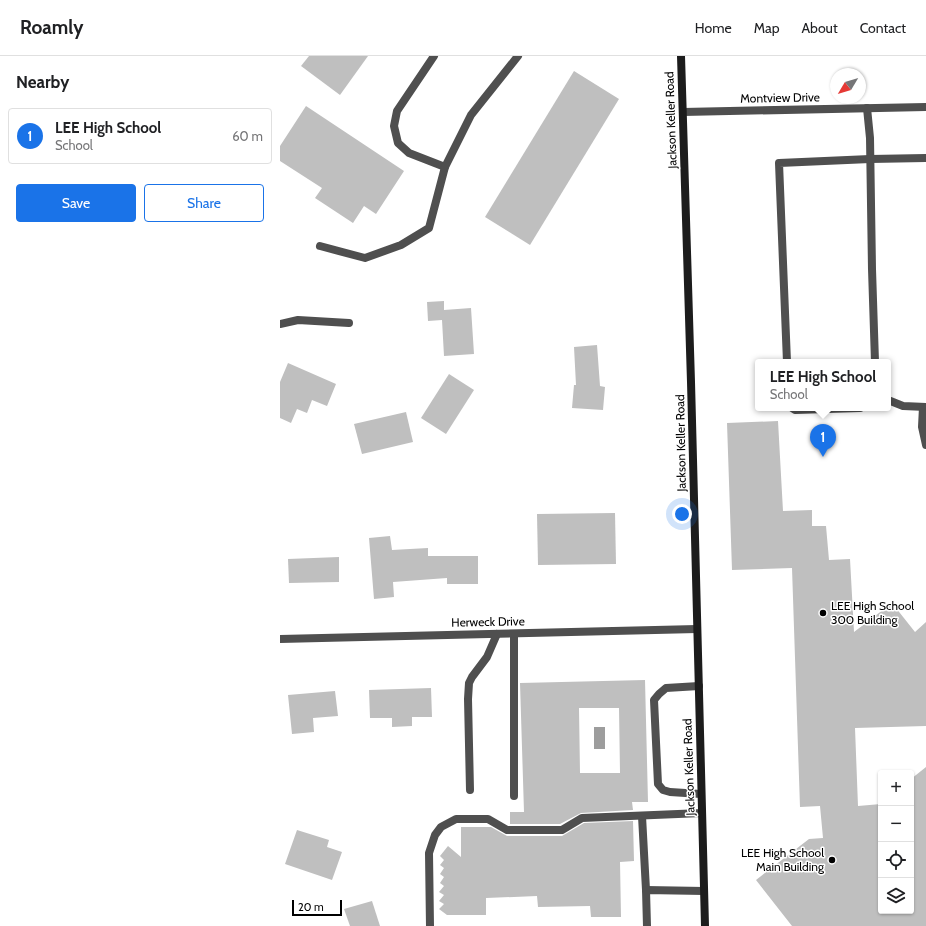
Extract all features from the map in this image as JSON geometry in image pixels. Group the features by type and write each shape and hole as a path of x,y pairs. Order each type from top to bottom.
{"main road":[{"name":"Jackson Keller Road","path":"681,56 691,374 705,926"}],"street":[{"path":"434,56 397,111 394,126 398,143 409,153 445,167"},
{"path":"320,246 365,258 401,245 429,228 445,167 470,115 518,56"},
{"name":"Montview Drive","path":"683,112 926,107"},
{"path":"867,108 870,138 875,359"},
{"path":"787,359 779,163 926,158"},
{"path":"280,324 298,320 349,323"},
{"path":"891,401 903,406 925,407 922,427 926,444"},
{"name":"Herweck Drive","path":"280,639 697,629"},
{"path":"470,790 469,682 487,657 497,634"},
{"path":"514,634 514,796"},
{"path":"699,686 666,688 654,700 658,784 663,790 670,792 701,794"},
{"path":"430,926 429,853 435,835 441,827 456,819 488,819 507,830 562,830 582,818 702,813"},
{"path":"642,816 647,926"},
{"path":"646,890 704,891"}],"shaded area":[{"path":"594,727 605,727 605,749 594,749"}],"building":[{"path":"309,56 368,56 340,95 301,66"},
{"path":"574,71 619,99 530,245 485,217"},
{"path":"306,106 404,171 376,214 364,206 353,223 315,198 322,188 280,161 280,146"},
{"path":"444,301 444,310 471,308 474,354 444,356 442,320 428,321 427,302"},
{"path":"597,345 600,386 605,387 603,410 572,408 574,385 576,385 574,347"},
{"path":"288,363 336,384 327,406 312,400 307,413 297,409 291,423 280,418 280,382"},
{"path":"449,374 474,390 446,434 421,418"},
{"path":"406,412 413,442 362,454 354,424"},
{"name":"LEE High School 300 Building","path":"778,421 783,511 812,510 812,526 826,526 829,560 850,559 854,632 892,603 915,632 926,622 926,726 855,728 858,806 878,804 878,914 914,914 914,777 926,767 926,926 792,926 756,880 809,839 823,838 820,806 800,807 792,568 732,570 727,423"},
{"path":"615,513 616,564 538,565 537,514"},
{"path":"390,536 392,550 428,548 428,556 478,556 478,584 447,584 447,578 393,582 394,597 374,599 369,538"},
{"path":"339,557 339,582 289,583 288,559"},
{"path":"645,680 648,802 632,802 633,810 581,813 560,824 510,824 510,812 524,812 520,683","holes":["579,708 619,708 620,773 580,773"]},
{"path":"431,688 432,717 412,717 412,726 392,727 392,718 370,718 369,690"},
{"path":"335,691 338,716 313,718 314,732 292,734 288,695"},
{"path":"633,821 634,861 620,862 621,917 591,917 590,906 538,907 537,896 486,898 486,915 447,915 439,909 444,904 439,901 444,895 439,892 444,886 440,883 444,877 440,874 444,868 440,865 444,860 440,856 448,846 461,857 461,827 491,827 507,836 562,836 584,823"},
{"path":"297,830 329,840 327,847 342,852 332,880 285,864"},
{"path":"372,901 380,926 350,926 344,909"}],"place":[{"name":"LEE High School","path":"823,457"},
{"name":"LEE High School 300 Building","path":"823,613"},
{"name":"LEE High School Main Building","path":"832,860"}]}
